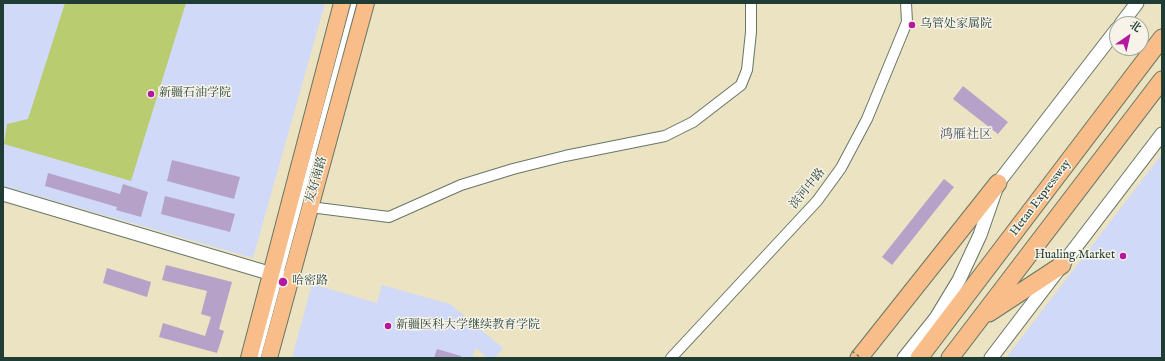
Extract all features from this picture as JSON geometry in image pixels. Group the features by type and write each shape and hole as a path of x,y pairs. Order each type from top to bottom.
{"highway":[{"name":"Hetan Expressway","path":"919,358 1162,38"},
{"name":"Hetan Expressway","path":"950,358 1162,80"},
{"path":"857,356 998,183"},
{"path":"936,318 998,254"},
{"path":"980,318 1062,265"}],"main road":[{"name":"友好南路","path":"269,358 280,276 342,3"},
{"name":"友好南路","path":"249,358 280,276 310,207 366,3"}],"street":[{"path":"310,207 389,217 461,185 513,169 565,156 665,136 693,122 741,85 747,70 751,32 751,3"},
{"name":"滨河中路","path":"672,358 817,201 841,168 867,119 907,22 906,3"},
{"path":"1127,16 1137,3"},
{"path":"904,358 936,318 959,280 980,235 998,183 1109,39"},
{"path":"991,358 1162,134"},
{"path":"3,194 280,276"}],"lane":[{"path":"258,358 354,3"}],"shaded area":[{"name":"新疆石油学院","path":"3,3 325,3 253,258 3,186"},
{"name":"Hualing Market","path":"1162,154 1162,358 1006,358"},
{"name":"新疆医科大学继续教育学院","path":"312,284 377,303 382,285 450,304 503,348 495,358 487,358 476,348 472,358 292,358"}],"green space":[{"path":"65,3 186,3 131,181 4,144 7,124 28,119"}],"building":[{"path":"963,86 1008,122 998,134 953,99"},
{"path":"172,160 240,177 234,199 167,181"},
{"path":"48,173 120,194 123,184 148,192 141,217 116,210 117,207 45,186"},
{"path":"944,179 954,187 892,265 882,257"},
{"path":"165,196 235,214 230,232 161,214"},
{"path":"166,265 232,282 219,329 224,331 217,353 159,337 163,323 205,336 211,317 201,314 207,291 162,280"},
{"path":"107,268 151,282 147,297 103,283"},
{"path":"437,349 461,356 461,358 434,358"}],"place":[{"name":"乌管处家属院","path":"912,25"},
{"name":"新疆石油学院","path":"151,94"},
{"name":"Hualing Market","path":"1123,256"},
{"name":"哈密路","path":"283,282"},
{"name":"新疆医科大学继续教育学院","path":"388,326"}],"district":[{"name":"鸿雁社区","path":"966,135"}]}
